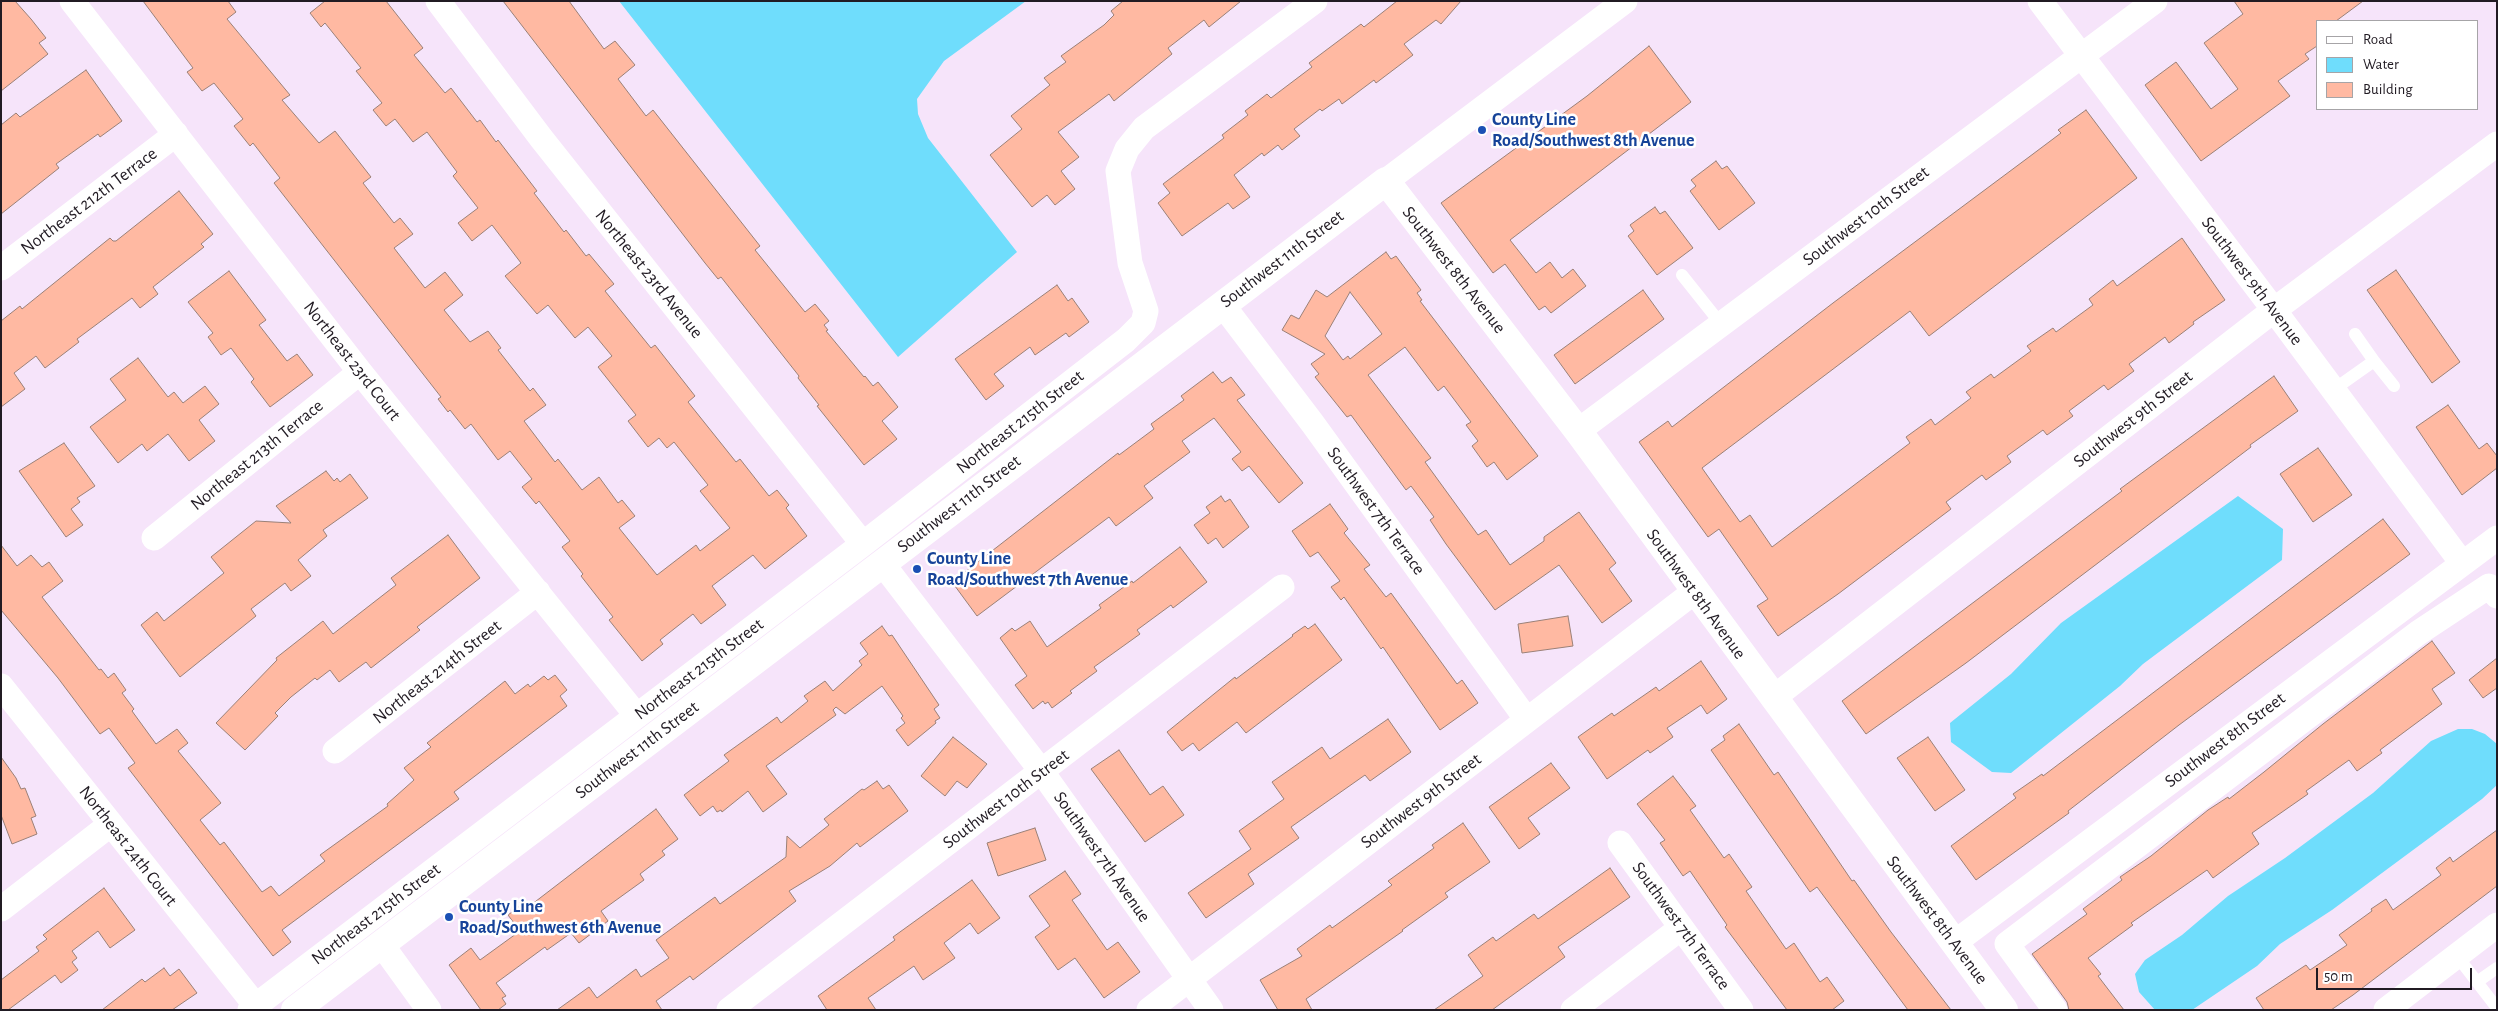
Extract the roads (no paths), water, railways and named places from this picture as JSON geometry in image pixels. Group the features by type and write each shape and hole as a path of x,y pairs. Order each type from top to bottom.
{"street":[{"name":"Northeast 23rd Court","path":"72,1 360,372 637,716"},
{"name":"Northeast 23rd Avenue","path":"438,1 540,138 863,544"},
{"name":"Northeast 215th Street","path":"253,1008 863,544 1119,346 1143,323 1146,311 1130,263 1118,171 1127,148 1144,128 1314,1"},
{"name":"Southwest 11th Street","path":"295,1010 1222,304 1625,1"},
{"name":"Southwest 9th Avenue","path":"2040,1 2274,310 2462,564"},
{"name":"Southwest 10th Street","path":"1578,431 2155,1"},
{"name":"Northeast 212th Terrace","path":"1,268 176,134"},
{"name":"Southwest 9th Street","path":"1773,698 2274,310 2497,144"},
{"name":"Southwest 8th Avenue","path":"1386,181 1578,431 1694,592 2004,1010"},
{"name":"Southwest 7th Terrace","path":"1222,304 1319,432 1527,720"},
{"name":"Northeast 213th Terrace","path":"154,538 360,372"},
{"name":"Southwest 8th Street","path":"1954,943 2497,538"},
{"name":"Southwest 7th Avenue","path":"882,563 1042,772 1211,1010"},
{"name":"Southwest 10th Street","path":"729,1010 1282,587"},
{"path":"2055,1010 2007,944 2418,633 2493,591"},
{"name":"Northeast 214th Street","path":"336,751 538,592"},
{"name":"Southwest 9th Street","path":"1149,1010 1694,592"},
{"name":"Northeast 24th Court","path":"1,686 111,824 253,1008"},
{"path":"1,909 111,824"},
{"name":"Southwest 7th Terrace","path":"1620,843 1741,1010"},
{"path":"2386,1010 2497,925"},
{"path":"1573,1010 1681,928"},
{"path":"382,945 429,1010"}],"lane":[{"path":"1682,275 1721,324"},
{"path":"2355,334 2394,386"},
{"path":"2333,390 2374,361"},
{"path":"2457,956 2497,1008"},
{"path":"2477,982 2497,968"}],"water":[{"path":"619,1 1026,1 944,61 917,99 918,114 928,138 1017,252 898,357"},
{"path":"2238,496 2283,529 2282,560 2143,664 2120,686 2011,773 1992,772 1951,742 1950,723 2011,674 2061,623"},
{"path":"2458,729 2472,729 2485,734 2497,744 2497,785 2482,799 2332,910 2280,944 2257,966 2192,1010 2155,1010 2139,992 2135,974 2145,960 2182,935 2228,896 2285,858 2373,793 2431,741"}],"place":[{"name":"County Line Road/Southwest 8th Avenue","path":"1482,130"},
{"name":"County Line Road/Southwest 7th Avenue","path":"917,569"},
{"name":"County Line Road/Southwest 6th Avenue","path":"449,917"}]}
